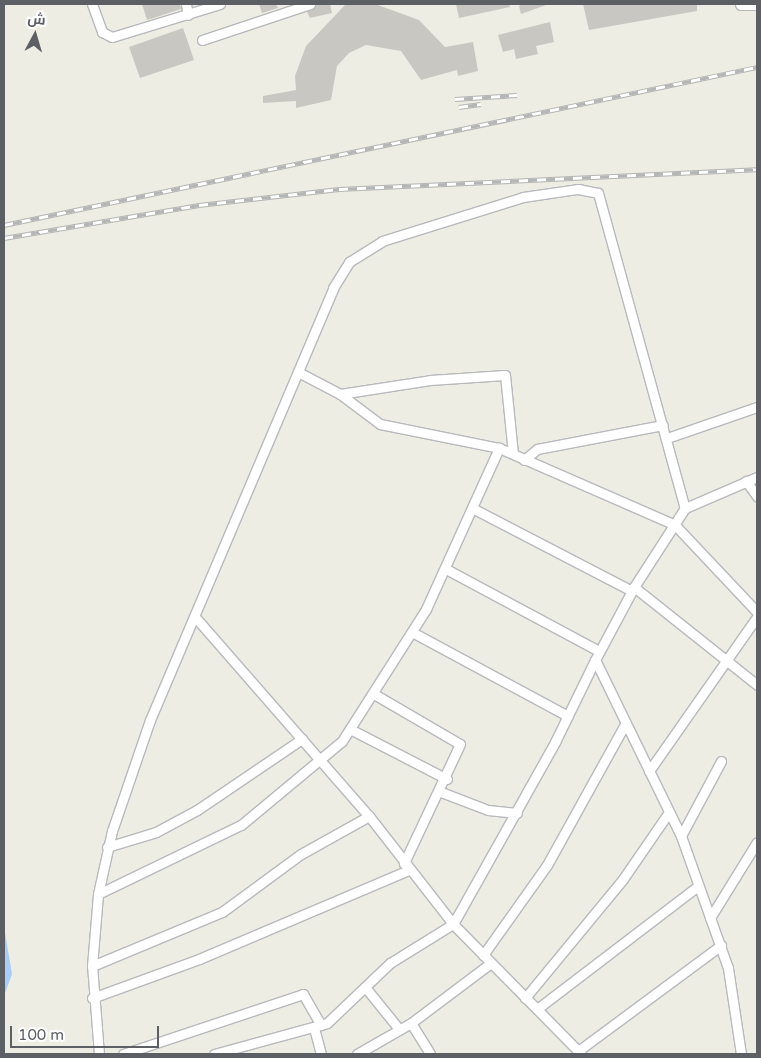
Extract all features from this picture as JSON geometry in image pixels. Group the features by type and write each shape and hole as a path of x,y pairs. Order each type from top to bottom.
{"street":[{"path":"92,4 102,32 112,37 220,4"},
{"path":"186,4 188,15"},
{"path":"202,40 292,7 310,4"},
{"path":"741,4 755,4"},
{"path":"99,1054 92,998 92,966 98,894 107,847 150,720 196,618 298,372 340,275 364,251 382,241 523,197 589,189 602,201 685,508"},
{"path":"298,372 340,394 380,424 499,448 675,525 757,612"},
{"path":"340,394 430,380 505,375 513,454"},
{"path":"667,438 757,407"},
{"path":"524,460 537,449 663,425"},
{"path":"98,894 242,825 320,761 350,729 412,632 446,569 474,509 499,448"},
{"path":"214,1054 318,1026 397,957 453,924 517,813 568,716 594,660 633,589 685,508 757,477"},
{"path":"746,481 757,496"},
{"path":"474,509 633,589 757,684"},
{"path":"446,569 599,651"},
{"path":"650,771 757,617"},
{"path":"196,618 369,816 453,924 580,1053 721,945"},
{"path":"412,632 568,716"},
{"path":"594,660 624,726 650,771 681,836 721,945 736,1006 741,1054"},
{"path":"92,998 199,959 407,866 461,748 459,741 374,694"},
{"path":"483,955 546,866 624,726"},
{"path":"350,729 447,779"},
{"path":"107,847 156,832 198,810 302,739"},
{"path":"681,836 721,761"},
{"path":"440,792 488,810 517,813"},
{"path":"525,998 623,879 670,812"},
{"path":"92,966 222,912 300,854 369,816"},
{"path":"710,918 757,842"},
{"path":"537,1009 698,886"},
{"path":"357,1054 411,1023 491,963"},
{"path":"365,986 399,1029"},
{"path":"123,1054 303,994 318,1026 321,1054"},
{"path":"411,1023 430,1054"}],"water":[{"path":"4,927 12,974 4,996"}],"building":[{"path":"142,4 180,4 181,9 147,20"},
{"path":"259,4 276,4 278,8 262,13"},
{"path":"316,4 330,4 332,13 310,18 307,12"},
{"path":"346,4 375,4 419,20 445,47 473,42 478,71 458,76 457,70 421,80 401,51 366,45 349,53 337,66 331,100 296,108 296,101 263,103 263,96 296,90 295,76 306,46"},
{"path":"456,4 509,4 510,7 459,18"},
{"path":"522,4 549,4 521,14 519,6"},
{"path":"583,4 697,4 697,11 589,30"},
{"path":"550,22 554,42 536,46 538,54 516,59 514,49 503,52 498,35"},
{"path":"183,28 194,60 140,78 129,47"}],"railway":[{"path":"4,225 757,67"},
{"path":"455,99 517,95"},
{"path":"459,107 481,104"},
{"path":"4,238 199,205 339,189 757,169"}]}
